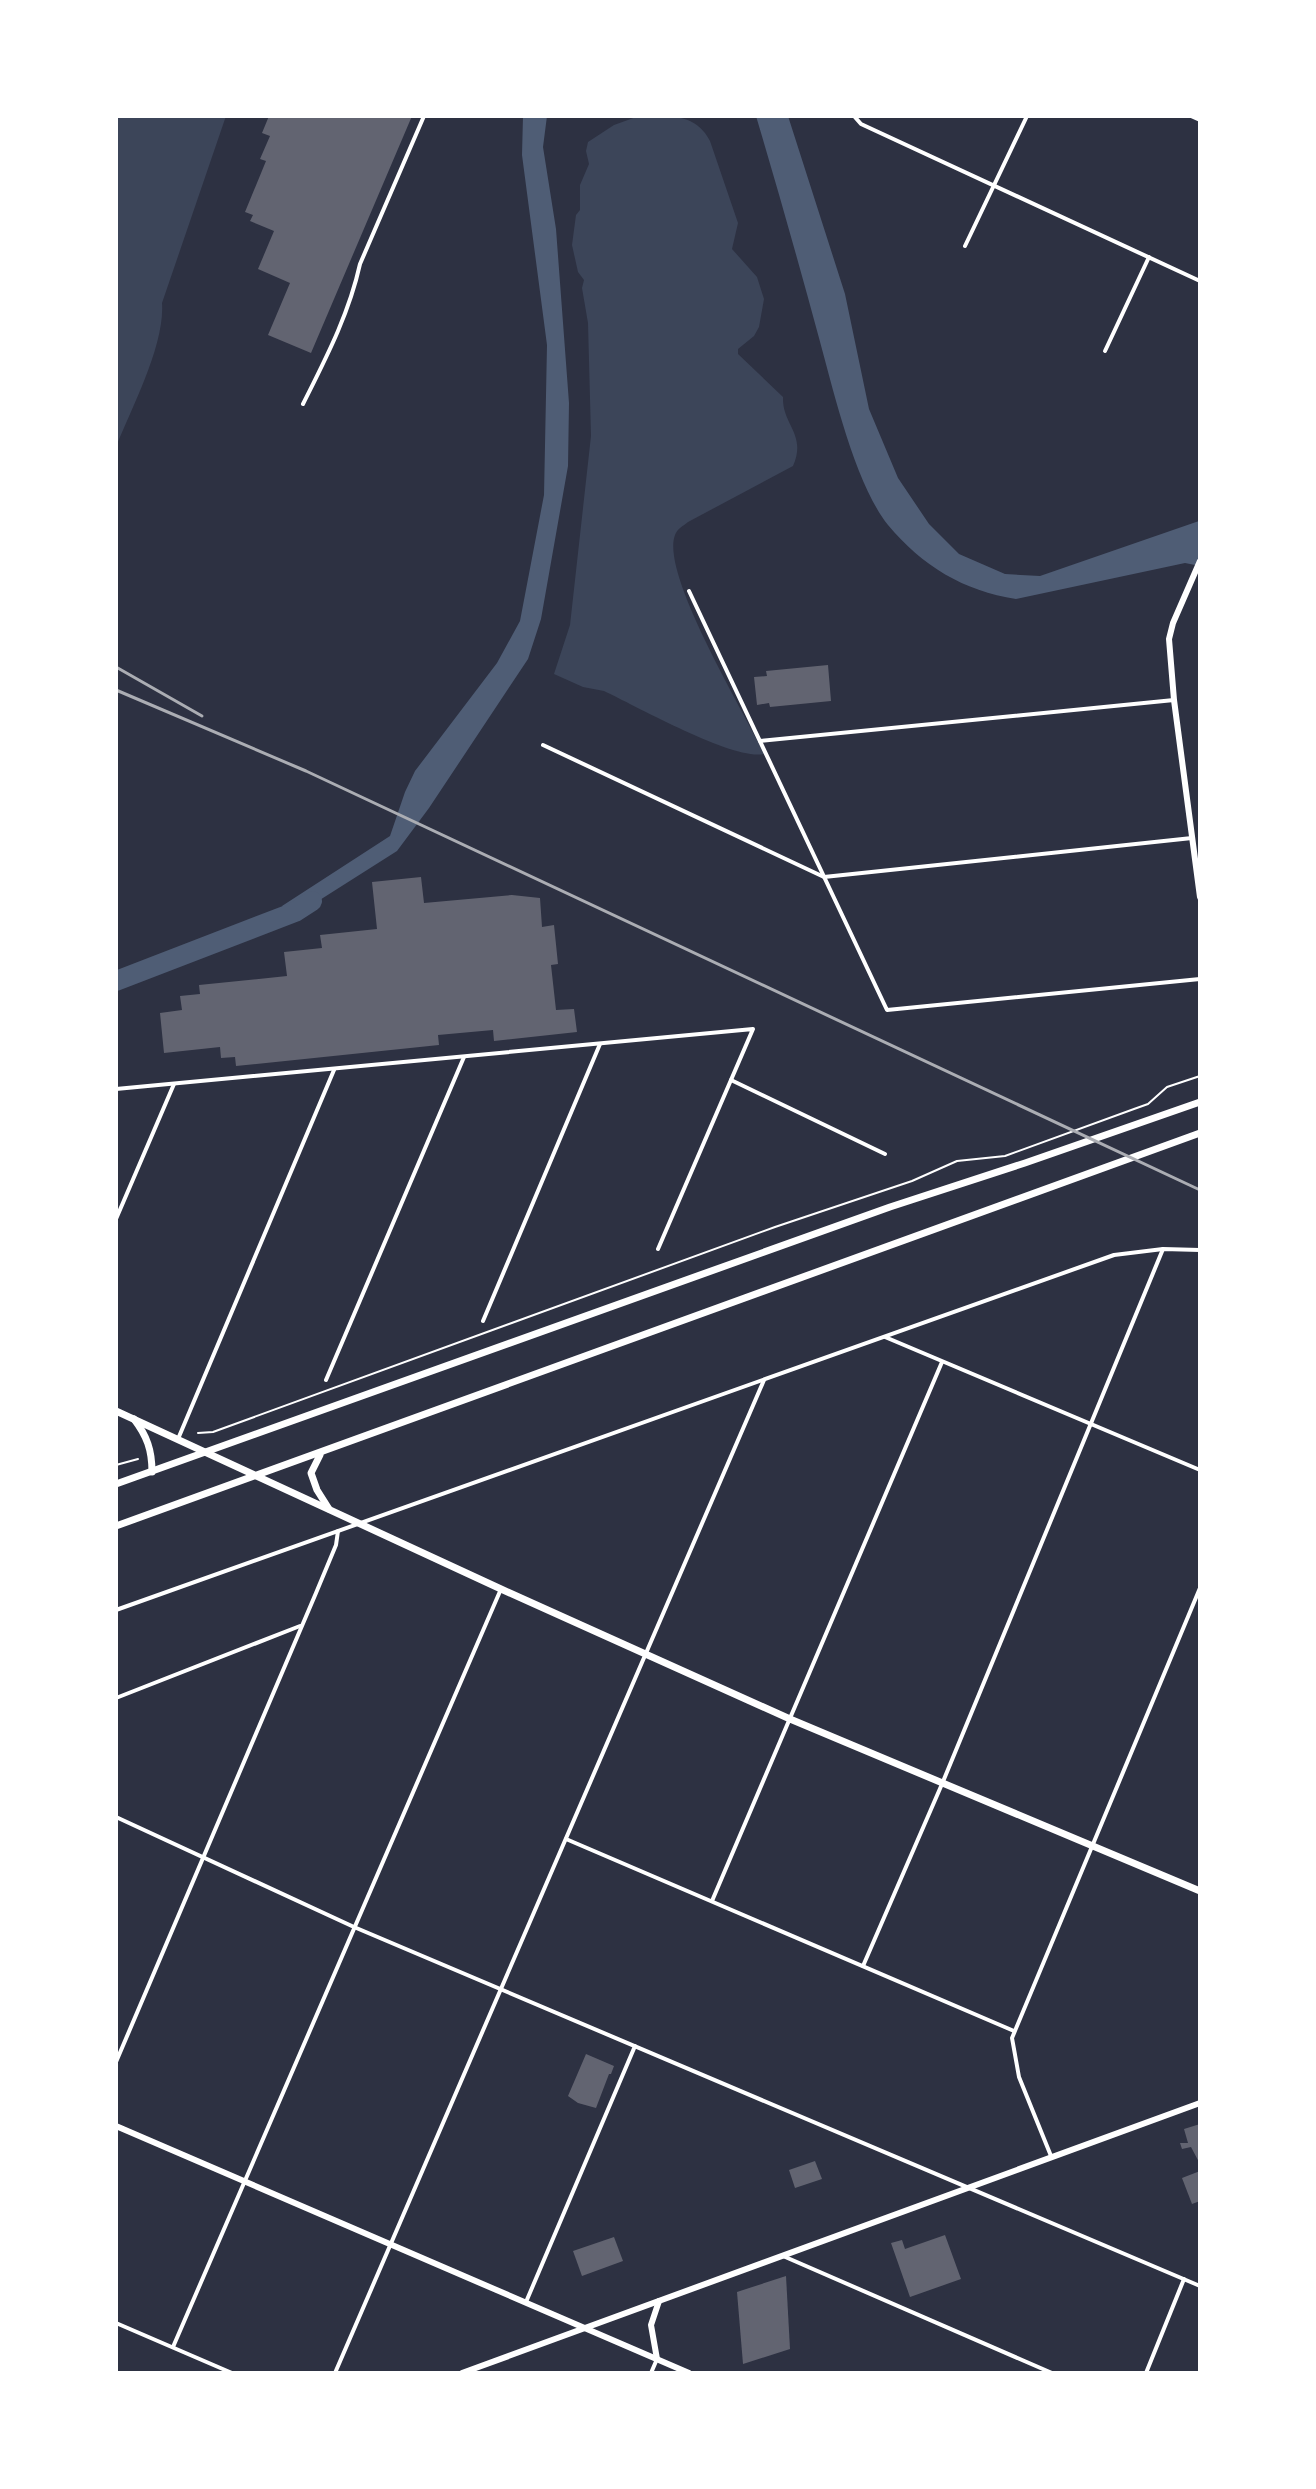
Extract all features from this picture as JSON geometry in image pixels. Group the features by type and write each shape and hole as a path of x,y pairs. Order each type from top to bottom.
{"main road":[{"path":"116,1484 890,1207 1200,1102"},
{"path":"116,1526 1200,1133"},
{"path":"116,1411 790,1719 1200,1891"},
{"path":"134,1419 147,1435 152,1472"},
{"path":"323,1452 315,1461 311,1473 329,1509"}],"street":[{"path":"303,404 336,339 355,288 360,264 424,116"},
{"path":"854,116 861,124 1200,281"},
{"path":"965,246 1027,116"},
{"path":"1191,116 1200,120"},
{"path":"1105,351 1149,257"},
{"path":"1200,561 1169,639 1200,897"},
{"path":"689,591 887,1010 1200,979"},
{"path":"760,741 1174,700"},
{"path":"543,745 824,877 1192,838"},
{"path":"116,1089 753,1029 658,1249"},
{"path":"483,1321 600,1044"},
{"path":"326,1380 464,1057"},
{"path":"178,1439 334,1070"},
{"path":"731,1080 885,1154"},
{"path":"116,1219 174,1084"},
{"path":"863,1966 942,1784 1163,1249"},
{"path":"116,1610 1114,1255 1163,1249 1200,1250"},
{"path":"884,1337 1200,1470"},
{"path":"712,1901 942,1362"},
{"path":"335,2373 764,1380"},
{"path":"116,2062 336,1545 338,1531"},
{"path":"1052,2157 1019,2077 1012,2045 1014,2031 1200,1588"},
{"path":"173,2347 501,1589"},
{"path":"116,1698 302,1625"},
{"path":"116,1817 354,1927 1200,2286"},
{"path":"566,1839 1014,2031"},
{"path":"526,2303 635,2046"},
{"path":"462,2373 1200,2103"},
{"path":"116,2126 689,2373"},
{"path":"783,2256 1052,2373"},
{"path":"1146,2373 1184,2279"},
{"path":"651,2373 657,2359 651,2325 659,2301"},
{"path":"116,2323 232,2373"}],"path":[{"path":"198,1433 213,1432 689,1258 912,1181 957,1161 1005,1156 1148,1104 1167,1087 1200,1076"},
{"path":"116,1465 138,1459"}],"shaded area":[{"path":"116,116 226,116 162,303 162,320 153,356 116,447"},
{"path":"523,116 547,116 543,147 556,229 569,403 568,466 541,619 528,659 397,851 293,917 282,906 390,836 415,771 497,663 520,621 544,495 547,345 522,155"},
{"path":"639,116 670,116 688,120 697,125 710,141 738,223 732,249 757,277 764,299 759,327 754,336 738,349 738,354 783,397 786,415 796,437 797,455 793,466 688,522 675,535 674,554 692,611 764,754 750,754 709,741 604,691 583,687 554,674 570,625 591,436 584,280 578,272 572,245 576,215 580,210 580,185 589,164 586,151 588,142 614,125"},
{"path":"756,116 788,116 845,294 869,409 898,478 929,524 959,554 1005,574 1040,576 1199,521 1200,566 1185,563 1016,599 962,583 930,564 901,540 876,507 865,486 846,435"}],"building":[{"path":"269,116 412,116 311,353 268,335 290,283 258,269 274,231 250,221 253,215 245,212 266,161 260,159 270,136 262,133"},
{"path":"828,665 831,701 770,707 769,703 757,705 754,677 767,676 766,671"},
{"path":"421,877 424,903 512,895 540,898 542,927 554,925 558,964 551,965 556,1010 574,1009 577,1032 494,1041 493,1030 438,1035 439,1045 236,1066 235,1057 221,1058 220,1047 164,1053 160,1013 182,1010 180,996 200,994 199,985 287,976 284,952 322,948 320,935 377,929 372,882"},
{"path":"586,2054 614,2066 596,2108 578,2103 568,2096"},
{"path":"1200,2124 1200,2164 1191,2147 1182,2149 1180,2143 1188,2143 1184,2129"},
{"path":"815,2161 822,2179 795,2188 789,2170"},
{"path":"1200,2171 1200,2201 1192,2204 1182,2178"},
{"path":"945,2235 961,2279 910,2297 891,2243 902,2240 905,2249"},
{"path":"614,2237 623,2261 582,2276 573,2251"},
{"path":"786,2276 790,2349 743,2364 737,2292"}],"waterway":[{"path":"116,981 295,912 312,901"}],"railway":[{"path":"116,667 202,716"},
{"path":"116,690 306,771 1200,1190"}]}
